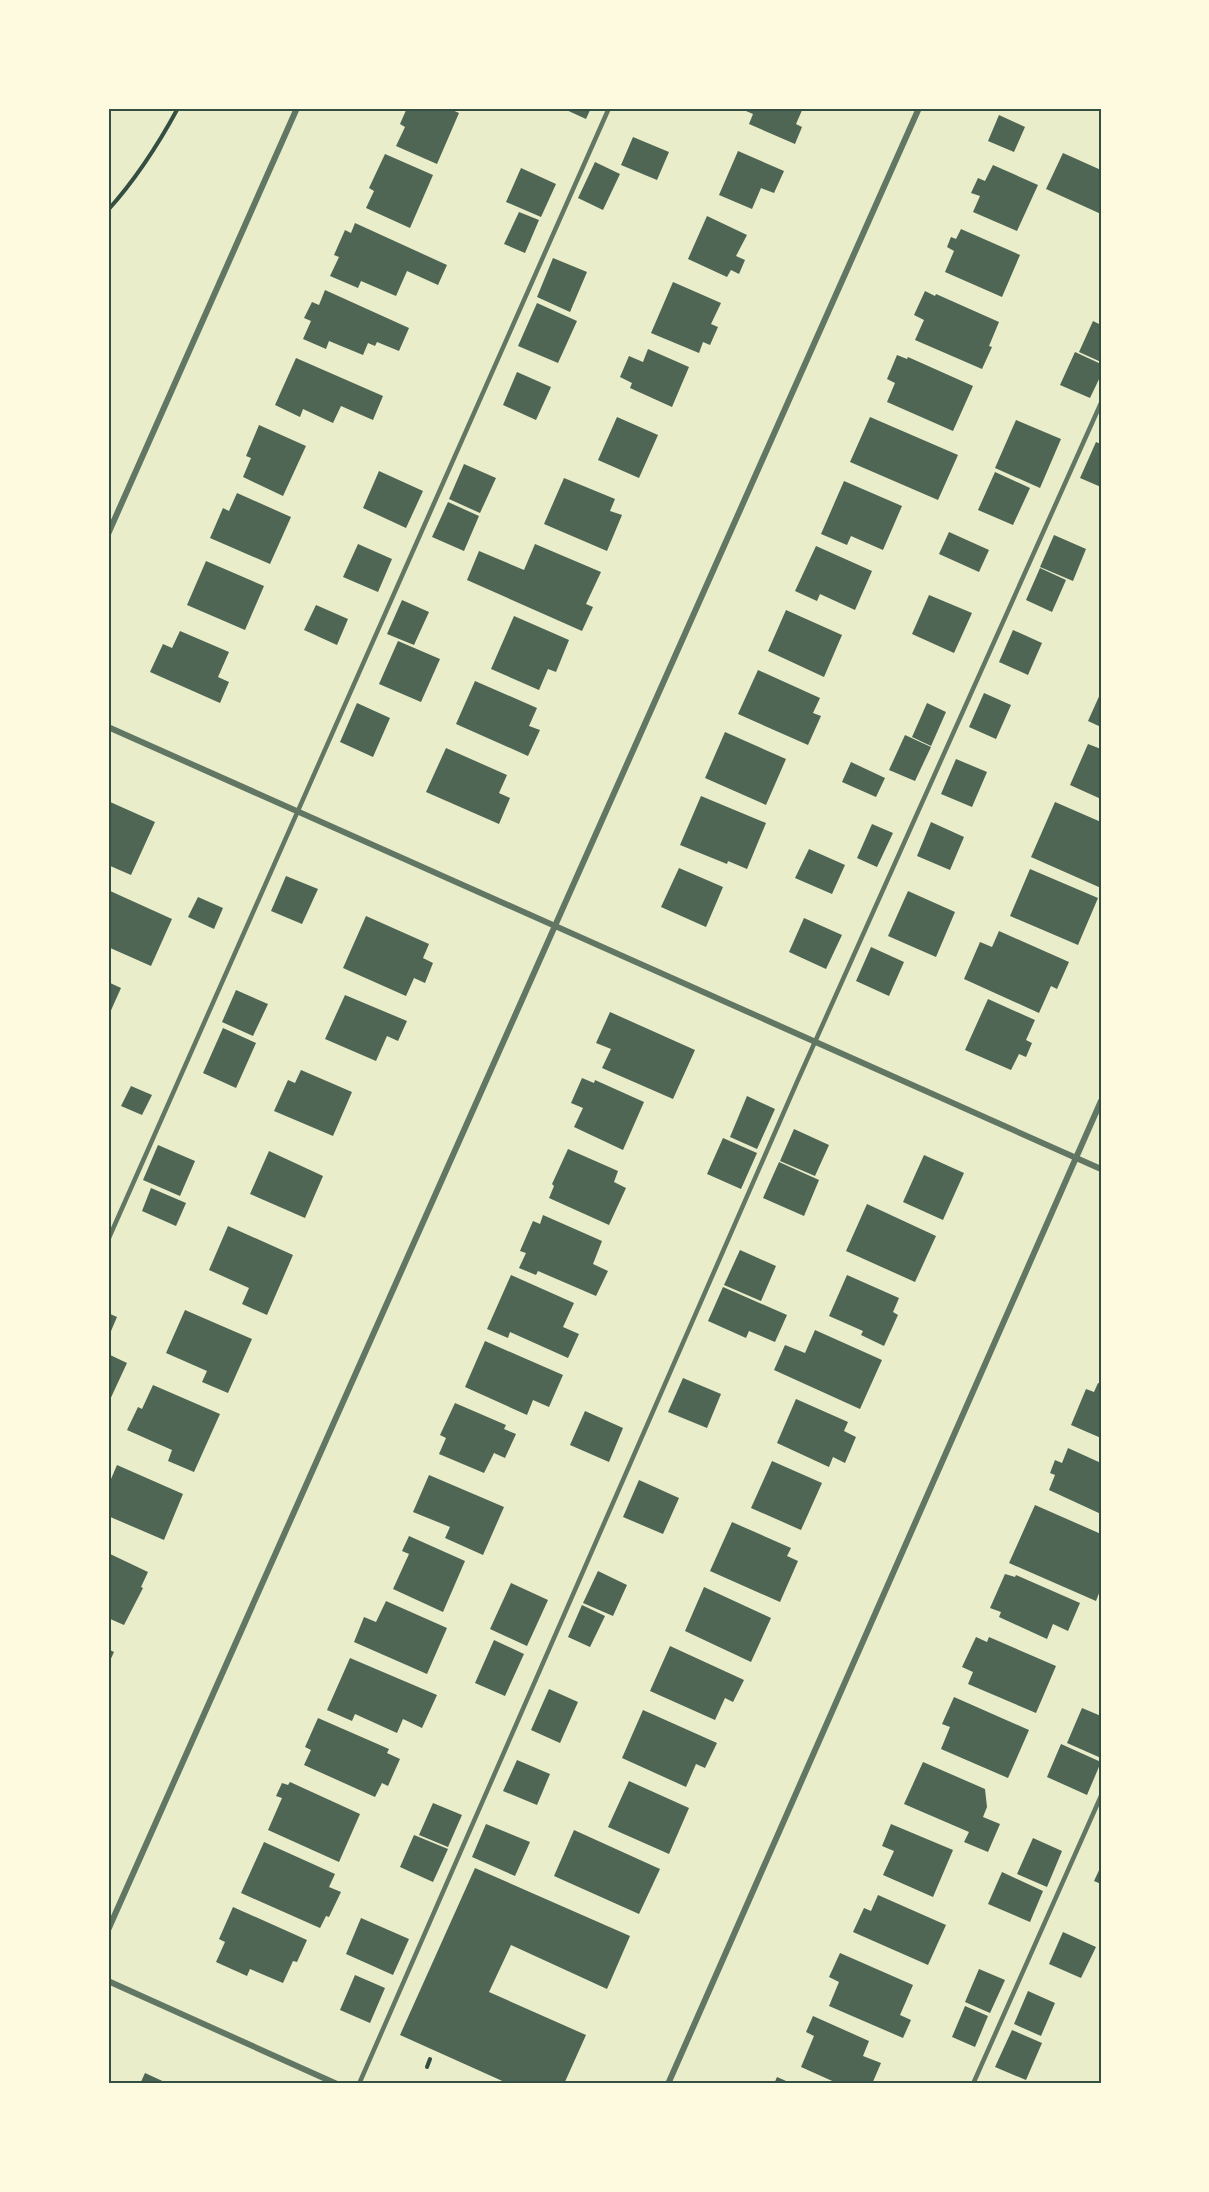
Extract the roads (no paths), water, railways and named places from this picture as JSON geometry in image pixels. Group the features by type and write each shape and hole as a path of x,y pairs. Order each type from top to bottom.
{"street":[{"path":"108,534 297,108"},
{"path":"108,1930 919,108"},
{"path":"108,727 1101,1169"},
{"path":"668,2084 1101,1101"},
{"path":"108,1981 337,2084"}],"lane":[{"path":"108,1240 609,108"},
{"path":"359,2084 815,1042 1101,403"},
{"path":"973,2084 1101,1796"}]}
